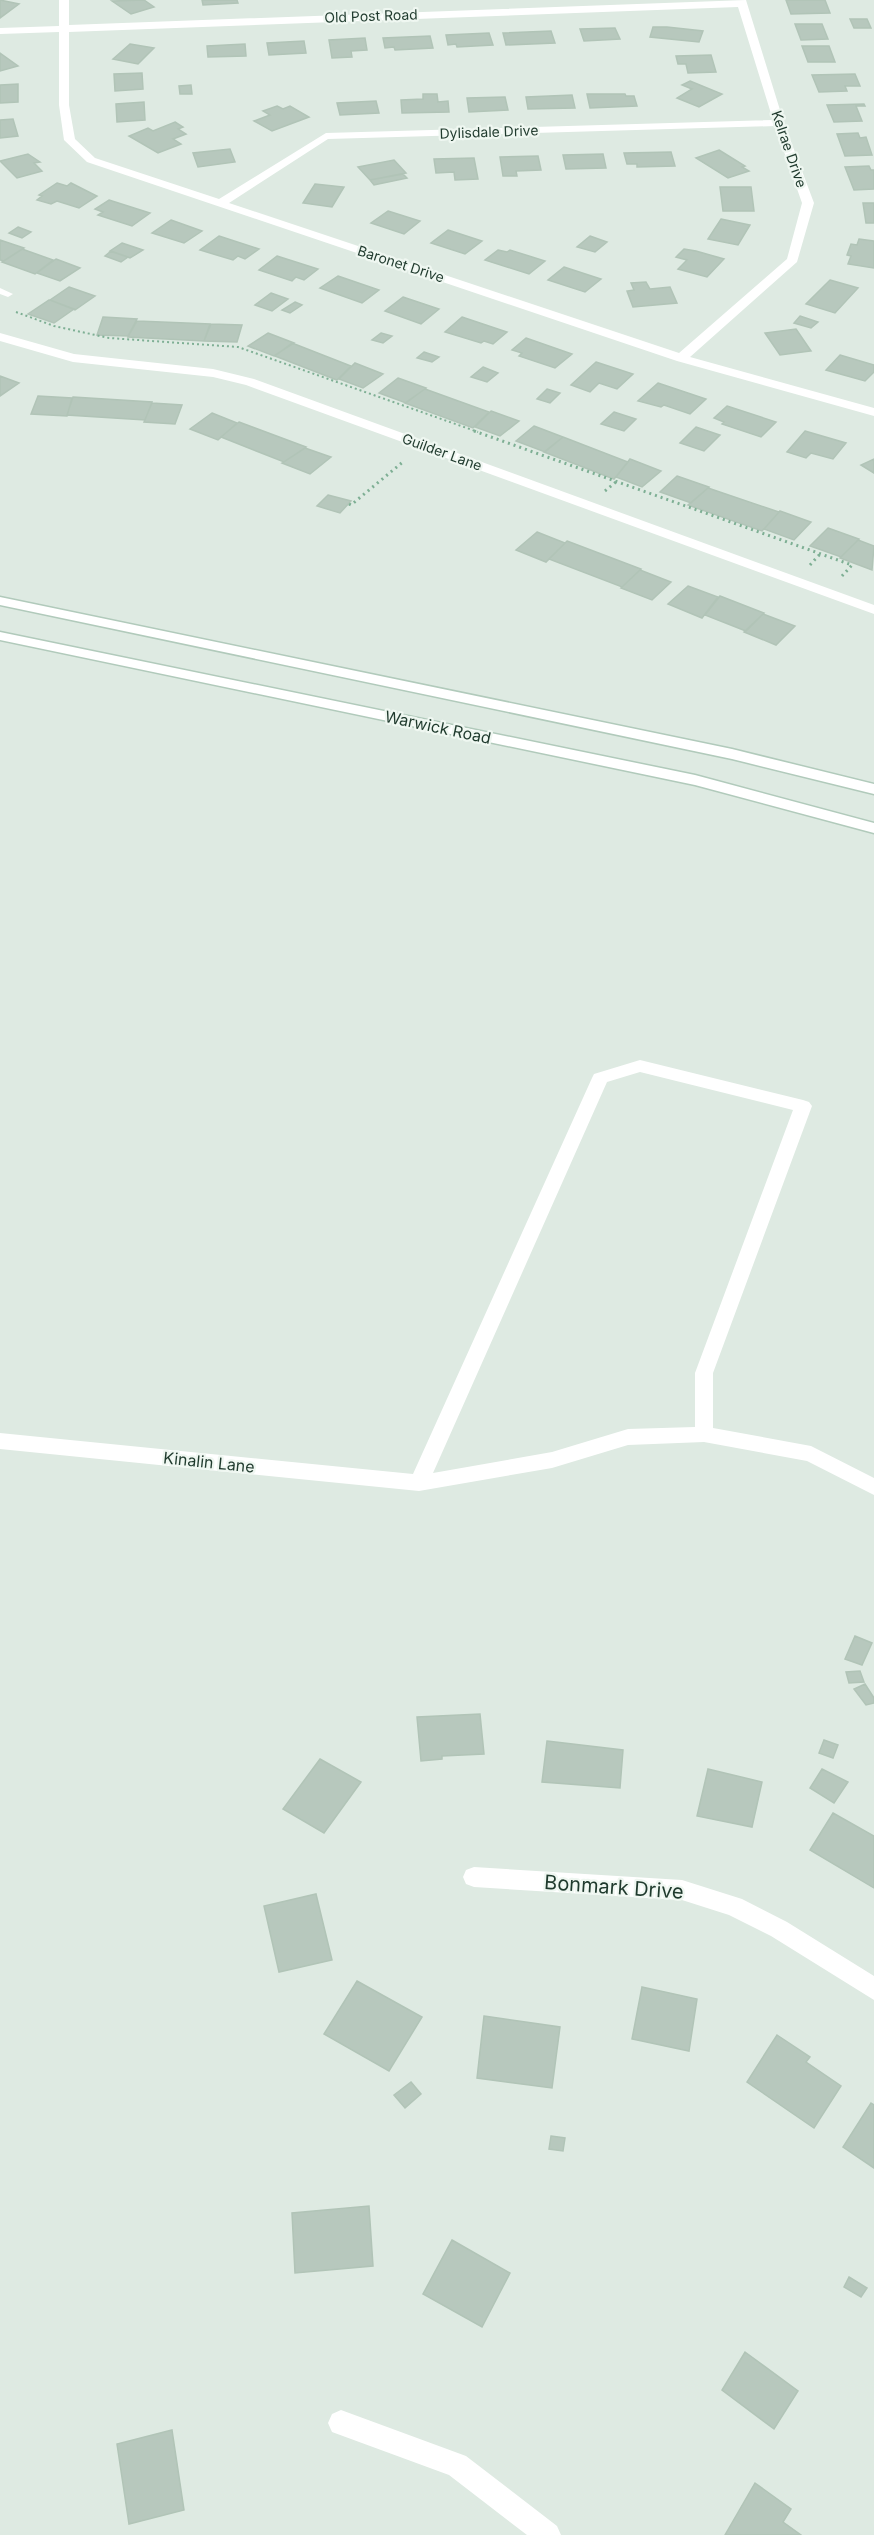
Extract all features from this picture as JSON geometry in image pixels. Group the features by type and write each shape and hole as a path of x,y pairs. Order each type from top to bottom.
{"street":[{"name":"Baronet Drive","path":"64,0 64,105 70,140 91,160 681,358 874,412"},
{"name":"Old Post Road","path":"0,32 742,2"},
{"name":"Kelrae Drive","path":"681,358 793,260 808,202 779,123 742,2"},
{"name":"Dylisdale Drive","path":"219,204 326,136 779,123"},
{"name":"Guilder Lane","path":"0,337 73,358 213,373 250,382 874,610"},
{"name":"Warwick Road","path":"0,601 732,754 874,789"},
{"name":"Warwick Road","path":"0,636 695,780 874,828"},
{"path":"419,1483 600,1078 640,1066 803,1106 704,1373 704,1434"},
{"name":"Kinalin Lane","path":"0,1441 419,1483 552,1460 628,1437 704,1434 812,1454 874,1487"},
{"name":"Bonmark Drive","path":"474,1877 682,1890 743,1910 779,1929 874,1989"},
{"path":"340,2423 457,2465 548,2535"}],"path":[{"path":"349,504 351,505 405,461"},
{"path":"602,494 617,481"},
{"path":"681,512 687,506"},
{"path":"758,540 765,534"},
{"path":"810,566 820,554"},
{"path":"841,577 852,565"}],"building":[{"path":"0,0 19,4 0,18"},
{"path":"144,0 154,7 131,14 112,1"},
{"path":"202,0 237,0 238,3 203,5"},
{"path":"786,0 825,0 830,13 791,14"},
{"path":"850,19 867,19 871,28 854,28"},
{"path":"795,24 822,24 828,39 801,40"},
{"path":"653,27 703,31 699,42 650,37"},
{"path":"615,28 620,39 584,41 580,29"},
{"path":"551,31 555,43 506,45 503,33"},
{"path":"489,33 493,45 457,47 456,44 448,45 446,35"},
{"path":"430,36 433,48 395,50 394,47 385,48 383,38"},
{"path":"365,38 367,50 351,51 352,57 332,58 329,40"},
{"path":"304,41 306,53 269,55 267,43"},
{"path":"130,44 154,48 138,64 113,59"},
{"path":"245,44 246,56 208,57 207,46"},
{"path":"802,46 829,46 835,62 808,62"},
{"path":"0,53 18,66 0,71"},
{"path":"711,55 716,72 688,73 686,64 678,64 676,56"},
{"path":"142,73 143,89 115,91 114,74"},
{"path":"855,74 860,86 845,86 847,91 819,92 812,75"},
{"path":"690,81 722,94 699,107 677,98 692,89 682,85"},
{"path":"18,84 18,102 0,103 0,85"},
{"path":"191,85 192,94 180,94 179,86"},
{"path":"423,94 437,94 438,102 448,101 449,112 402,113 401,100 423,99"},
{"path":"587,94 634,96 637,106 590,108"},
{"path":"572,95 575,108 528,109 526,97"},
{"path":"505,97 508,110 469,112 467,98"},
{"path":"376,101 379,113 340,115 337,103"},
{"path":"144,102 145,120 117,122 116,104"},
{"path":"864,104 865,106 856,106 862,121 834,122 827,105"},
{"path":"277,106 283,109 290,106 309,117 272,131 254,121 270,115 263,111"},
{"path":"13,119 18,136 0,138 0,120"},
{"path":"175,122 183,127 178,129 186,134 173,139 181,144 158,153 129,136 148,128 153,131"},
{"path":"858,133 860,138 866,137 872,155 845,156 837,134"},
{"path":"230,149 235,162 198,167 193,153"},
{"path":"719,150 745,166 742,167 749,171 728,178 696,158"},
{"path":"671,152 675,166 637,167 637,164 627,164 624,153"},
{"path":"28,154 40,162 34,163 42,171 17,178 0,161"},
{"path":"603,154 606,168 566,169 563,155"},
{"path":"538,156 541,170 516,171 517,176 503,176 500,157"},
{"path":"474,158 478,179 455,180 454,172 436,173 434,159"},
{"path":"394,160 406,173 370,180 358,167"},
{"path":"869,166 871,170 874,170 874,189 854,190 845,167"},
{"path":"403,174 407,178 374,185 370,180"},
{"path":"57,183 67,186 71,183 97,196 79,208 57,201 51,204 37,200 42,196 39,195"},
{"path":"315,184 344,187 332,207 303,203"},
{"path":"720,187 751,187 754,211 723,211"},
{"path":"109,200 150,213 132,226 98,215 103,212 95,209"},
{"path":"863,203 874,203 874,223 866,223"},
{"path":"388,211 420,221 404,234 371,223"},
{"path":"721,219 750,225 738,245 708,239"},
{"path":"171,220 202,231 184,243 152,233"},
{"path":"18,227 31,232 22,238 9,233"},
{"path":"448,230 482,241 465,254 431,243"},
{"path":"219,236 259,249 245,259 238,256 233,260 200,250"},
{"path":"590,236 607,242 595,252 577,247"},
{"path":"859,239 874,241 874,268 848,264 851,256 847,255 851,244 857,245"},
{"path":"0,240 24,248 4,261 0,260"},
{"path":"122,243 143,250 130,258 110,251"},
{"path":"22,249 53,260 35,274 2,262"},
{"path":"684,249 724,259 707,277 678,269 687,260 676,257"},
{"path":"498,250 507,252 510,250 545,261 529,274 485,260"},
{"path":"111,251 128,257 121,262 105,256"},
{"path":"277,256 318,269 304,280 296,277 292,281 259,270"},
{"path":"56,259 80,268 60,281 37,273"},
{"path":"564,267 601,279 585,292 548,280"},
{"path":"338,276 379,290 362,303 320,288"},
{"path":"830,280 858,288 835,313 806,304"},
{"path":"646,282 650,289 670,287 677,303 633,307 627,291 634,290 631,283"},
{"path":"69,287 95,296 75,310 50,300"},
{"path":"271,293 288,299 272,311 255,305"},
{"path":"403,297 439,309 421,324 385,311"},
{"path":"49,300 74,309 54,323 28,314"},
{"path":"295,302 302,305 290,313 282,310"},
{"path":"800,316 818,322 811,328 794,323"},
{"path":"103,317 137,319 128,336 97,335"},
{"path":"462,317 507,332 493,344 484,341 481,343 445,332"},
{"path":"137,321 210,324 204,341 128,337"},
{"path":"211,324 242,325 237,342 204,341"},
{"path":"796,329 811,351 780,355 765,333"},
{"path":"268,333 294,343 274,356 248,346"},
{"path":"381,333 392,336 383,343 372,340"},
{"path":"526,338 572,354 555,368 519,356 522,353 512,350"},
{"path":"292,343 351,366 337,380 275,356"},
{"path":"424,352 439,357 432,362 417,358"},
{"path":"840,355 874,365 874,372 865,381 826,370"},
{"path":"596,362 633,374 617,389 599,383 590,392 571,385"},
{"path":"355,363 383,374 363,388 339,379"},
{"path":"483,367 498,373 487,382 471,377"},
{"path":"0,376 19,383 0,396"},
{"path":"398,378 426,388 406,403 379,393"},
{"path":"658,383 706,399 690,414 664,405 661,407 638,401"},
{"path":"425,389 489,412 473,428 405,403"},
{"path":"547,389 560,393 550,403 537,399"},
{"path":"38,396 72,398 67,416 31,414"},
{"path":"73,397 152,402 145,420 67,415"},
{"path":"152,403 182,405 175,424 144,422"},
{"path":"727,406 776,422 761,437 722,424 724,422 714,418"},
{"path":"491,411 519,421 500,436 475,427"},
{"path":"614,412 636,419 624,431 601,424"},
{"path":"212,413 237,423 218,440 190,429"},
{"path":"239,422 306,447 284,462 221,437"},
{"path":"534,426 563,437 545,452 516,441"},
{"path":"696,427 720,435 704,451 680,443"},
{"path":"805,431 846,443 833,459 811,453 806,458 787,452"},
{"path":"563,437 628,462 614,479 544,452"},
{"path":"305,448 331,457 310,474 282,463"},
{"path":"630,459 661,471 642,487 616,477"},
{"path":"874,459 874,473 861,465"},
{"path":"677,476 709,487 691,503 660,492"},
{"path":"708,488 779,512 762,531 688,505"},
{"path":"328,495 351,501 340,513 317,506"},
{"path":"780,511 811,522 794,540 764,529"},
{"path":"828,528 859,539 841,557 810,546"},
{"path":"537,532 565,543 546,562 516,550"},
{"path":"858,540 874,546 872,570 840,558"},
{"path":"567,541 641,569 622,587 549,559"},
{"path":"640,570 671,582 652,600 621,588"},
{"path":"688,586 718,597 702,618 668,604"},
{"path":"720,596 764,613 746,631 705,615"},
{"path":"763,614 795,626 776,645 744,632"},
{"path":"855,1636 872,1643 862,1665 845,1659"},
{"path":"860,1671 864,1682 849,1683 846,1672"},
{"path":"865,1684 874,1698 874,1703 866,1705 854,1689"},
{"path":"480,1714 484,1754 442,1756 442,1759 421,1761 417,1717"},
{"path":"824,1740 838,1745 833,1758 819,1753"},
{"path":"547,1741 623,1750 620,1788 542,1782"},
{"path":"320,1759 361,1782 324,1833 283,1809"},
{"path":"708,1769 762,1782 752,1827 697,1816"},
{"path":"822,1769 848,1782 834,1803 810,1788"},
{"path":"833,1813 874,1836 874,1888 810,1850"},
{"path":"316,1894 332,1960 279,1972 264,1906"},
{"path":"357,1981 422,2017 389,2071 324,2034"},
{"path":"642,1987 697,1999 689,2051 632,2039"},
{"path":"484,2016 560,2027 552,2088 477,2078"},
{"path":"777,2035 810,2057 806,2062 841,2086 814,2128 747,2082"},
{"path":"411,2082 421,2094 405,2108 394,2095"},
{"path":"871,2103 874,2105 874,2168 843,2147"},
{"path":"551,2136 565,2138 563,2151 549,2149"},
{"path":"369,2206 373,2266 295,2273 292,2213"},
{"path":"452,2240 510,2273 482,2327 423,2294"},
{"path":"849,2277 867,2288 861,2297 844,2287"},
{"path":"745,2352 798,2391 774,2429 722,2390"},
{"path":"172,2430 184,2510 129,2524 117,2444"},
{"path":"755,2483 791,2509 783,2522 801,2535 725,2535"}]}
